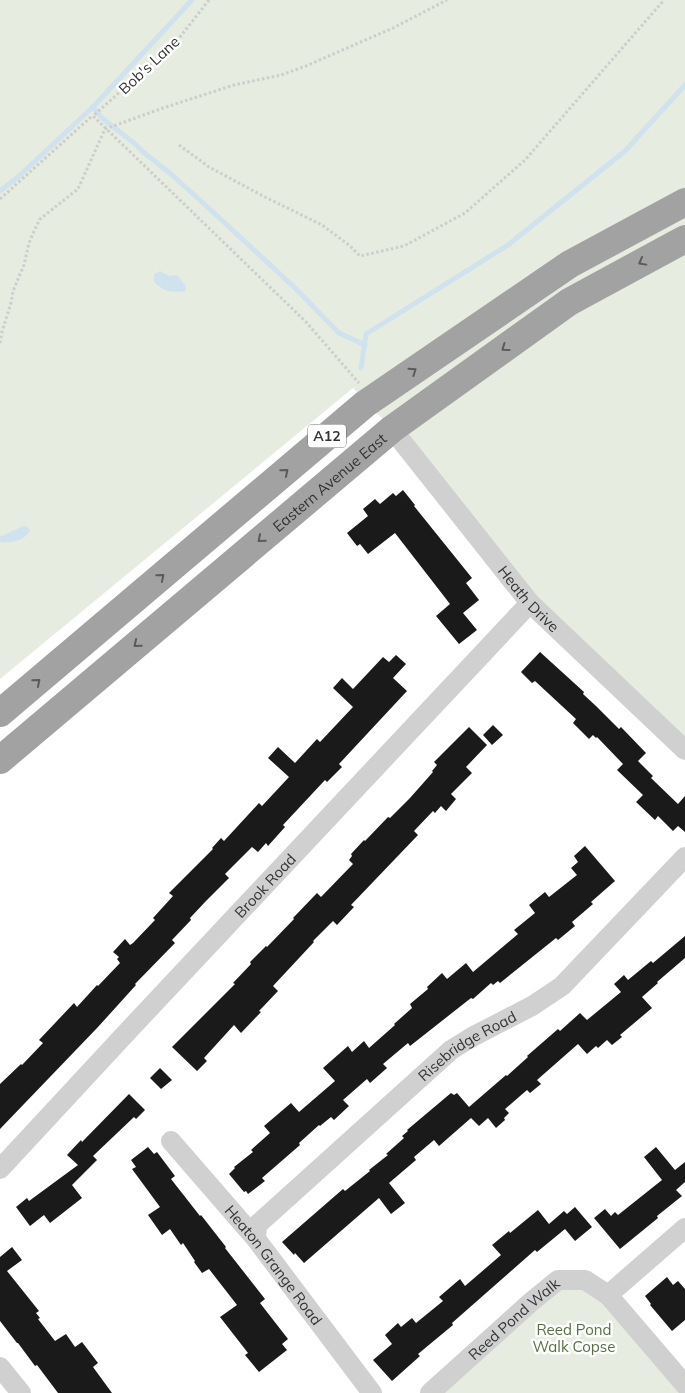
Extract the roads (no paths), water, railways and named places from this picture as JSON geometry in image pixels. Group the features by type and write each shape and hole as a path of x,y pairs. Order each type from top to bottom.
{"highway":[{"name":"A12","path":"0,713 373,398 570,264 685,202"},
{"name":"Eastern Avenue East","path":"0,760 392,429 569,302 685,239"}],"street":[{"name":"Heath Drive","path":"392,429 530,604 685,750"},
{"name":"Brook Road","path":"1,1166 530,604"},
{"name":"Risebridge Road","path":"256,1239 257,1225 451,1050 532,1006 562,986 685,856"},
{"name":"Heaton Grange Road","path":"171,1141 256,1239 372,1393"},
{"path":"608,1295 685,1228"},
{"name":"Reed Pond Walk","path":"430,1393 558,1280 585,1280 608,1295 685,1385"},
{"path":"0,1367 21,1393"}],"water":[{"path":"160,271 169,276 177,275 185,285 186,291 168,291 154,282 154,274"},
{"path":"23,526 30,530 24,537 13,542 0,542 0,537"}],"waterway":[{"path":"192,0 93,107 102,118 171,174 213,212 294,287 339,333 365,345"},
{"path":"361,368 366,334 508,245 625,151 685,85"},
{"path":"0,191 18,177 93,107"}],"park label":[{"name":"Reed Pond Walk Copse","path":"574,1338"}]}
